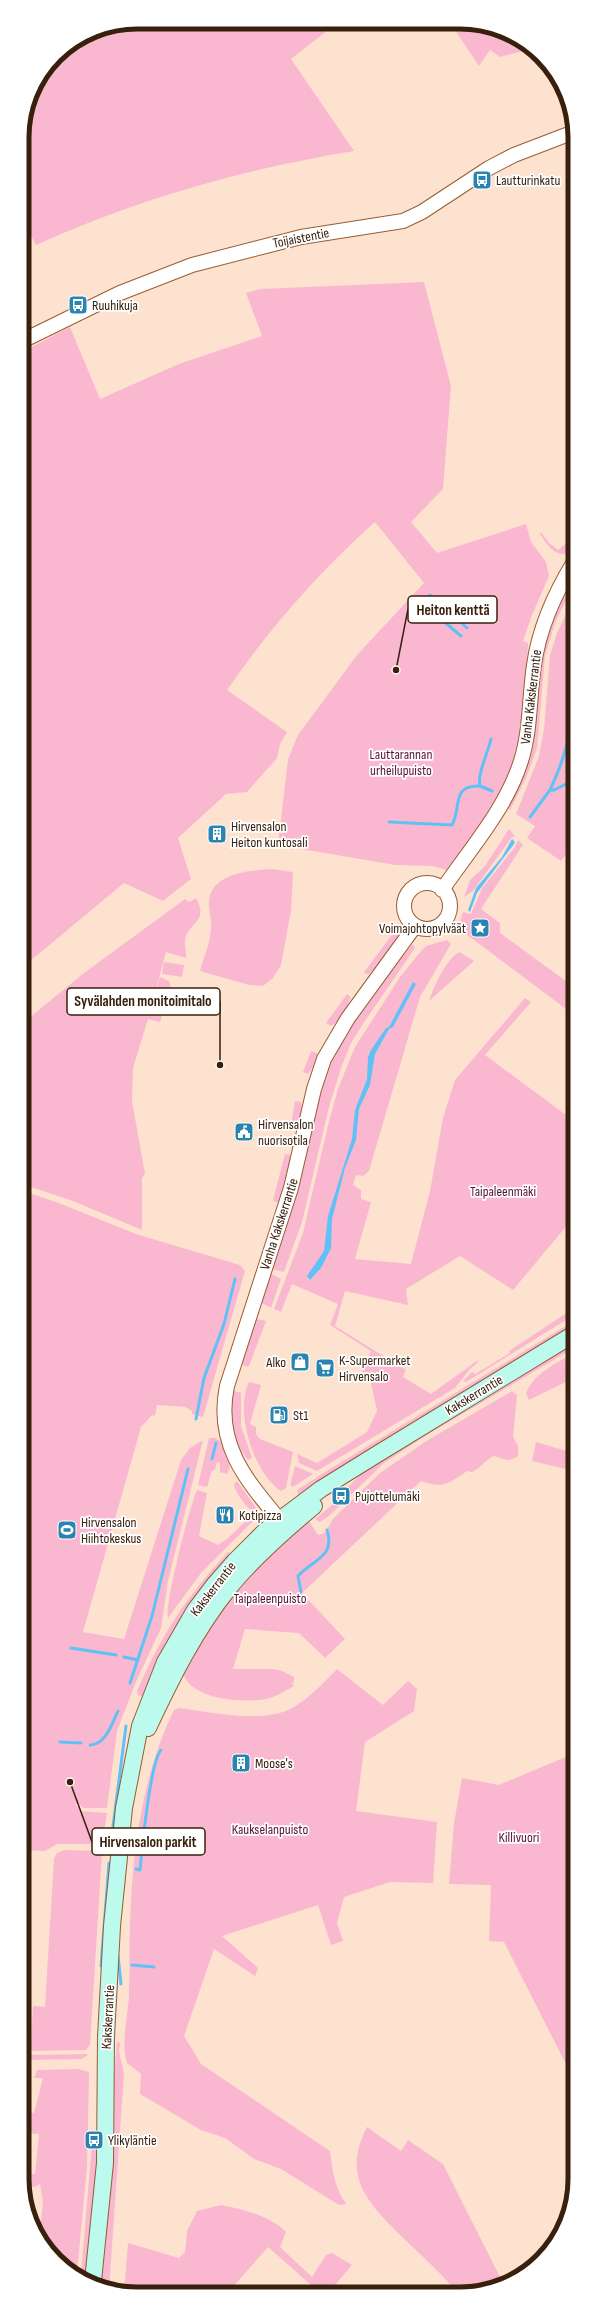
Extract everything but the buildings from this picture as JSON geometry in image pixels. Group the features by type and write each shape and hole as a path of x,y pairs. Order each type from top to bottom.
{"main road":[{"name":"Kakskerrantie","path":"93,2278 105,2163 106,2037 112,1926 124,1808 135,1755 195,1636 233,1583 284,1525 354,1470 568,1338"}],"street":[{"name":"Toijaistentie","path":"29,338 120,293 199,263 301,237 403,221 422,212 459,187 514,155 568,134"},
{"name":"Vanha Kakskerrantie","path":"442,890 497,811 516,773 529,728 534,666 540,636 558,591 568,573"},
{"path":"426,884 435,885 442,890 450,904 445,920 431,929 415,926 405,912 405,901 410,891 426,884"},
{"name":"Vanha Kakskerrantie","path":"284,1525 243,1472 232,1452 223,1419 227,1386 291,1188 314,1089 324,1059 348,1018 415,926"}],"green space":[{"path":"329,29 291,59 354,151 272,167 192,188 113,213 36,245 29,232 30,123 37,96 43,83 51,71 71,51 89,40 123,30"},
{"path":"454,29 481,31 495,35 514,43 525,50 500,57 490,50 479,66"},
{"name":"Lauttarannan urheilupuisto","path":"424,282 451,386 443,489 411,522 437,553 526,524 531,542 546,562 549,576 532,615 523,641 528,643 524,713 514,764 508,781 489,814 462,852 446,870 433,866 395,865 278,845 288,759 298,735 357,655 424,583 375,522 314,581 260,645 227,690 287,732 280,744 277,758 247,792 226,794 178,838 191,879 163,901 124,883 29,962 29,348 70,327 100,399 179,364 262,336 246,293 260,289"},
{"path":"541,532 549,543 558,550 568,542 568,553 566,554 557,553 547,545 540,534"},
{"path":"562,595 567,598 555,623 545,656 537,748 527,776 510,810 507,808 536,698 545,635"},
{"path":"568,610 568,852 561,861 527,838 535,826 516,814 539,756 544,729 550,655 557,633"},
{"path":"509,829 515,836 512,837 473,891 464,897 470,880 485,866"},
{"path":"518,840 523,845 481,909 500,923 500,933 568,983 568,1010 458,928 463,912 471,914 482,888 515,847"},
{"path":"272,869 293,872 291,911 281,965 273,978 263,986 249,985 200,971 210,934 211,925 209,901 211,892 217,884 233,875 254,870"},
{"path":"196,898 199,905 200,915 186,936 186,958 166,952 150,1012 160,977 169,981 171,988 160,1022 148,1019 133,1068 132,1101 145,1174 142,1178 142,1230 73,1201 29,1186 29,1018 84,973 185,899 189,902"},
{"path":"396,933 399,934 390,951 368,975 364,972 392,935"},
{"name":"Taipaleenmäki","path":"447,940 451,944 420,997 369,1171 363,1176 356,1175 353,1185 361,1190 361,1199 371,1202 355,1259 411,1264 430,1191 443,1118 455,1080 525,998 531,1002 485,1055 568,1117 568,1224 513,1290 460,1256 406,1289 408,1305 345,1291 335,1326 406,1370 403,1377 431,1394 478,1360 455,1388 317,1471 299,1463 297,1454 317,1463 367,1432 377,1411 370,1379 361,1375 371,1351 330,1325 338,1304 292,1284 281,1312 274,1309 303,1233 328,1125 338,1089 355,1047 400,977 426,946"},
{"path":"413,944 415,948 351,1043 341,1068 329,1107 302,1222 284,1272 272,1269 290,1215 316,1102 329,1063 370,996"},
{"path":"459,952 474,961 429,1001 437,981 449,961"},
{"path":"164,962 184,965 182,977 162,974"},
{"path":"347,994 351,997 341,1019 331,1026 326,1023"},
{"path":"311,1051 317,1053 317,1062 308,1074 303,1072"},
{"path":"295,1101 301,1102 303,1116 297,1125 291,1125"},
{"path":"285,1154 291,1155 292,1166 280,1202 275,1202 273,1200"},
{"path":"29,1193 59,1203 136,1234 240,1265 245,1271 203,1417 192,1414 192,1411 185,1407 157,1405 155,1416 152,1415 141,1427 83,1632 124,1639 181,1460 190,1448 203,1440 168,1581 161,1628 135,1684 117,1731 107,1808 84,1808 79,1804 75,1804 81,1811 107,1813 102,1844 57,1844 45,1851 29,1850"},
{"path":"271,1274 281,1279 271,1308 260,1302"},
{"path":"568,1312 568,1319 466,1382 463,1381 472,1372 475,1374 510,1353 509,1351"},
{"path":"255,1320 266,1321 249,1366 247,1367 241,1364"},
{"path":"568,1325 568,1332 347,1463 299,1496 297,1490"},
{"path":"568,1344 568,1352 425,1436 384,1463 329,1516 320,1522 315,1519 348,1492 346,1489 366,1469"},
{"path":"568,1356 568,1381 529,1400 526,1394 529,1387 540,1374"},
{"path":"249,1382 261,1385 250,1424 256,1427 256,1434 260,1439 293,1452 286,1488 281,1491 271,1483 262,1471 249,1441 245,1425 244,1409 245,1394"},
{"path":"231,1390 241,1393 241,1426 252,1458 248,1460 241,1451 233,1435 231,1427"},
{"name":"Taipaleenpuisto","path":"512,1391 517,1395 513,1437 518,1446 518,1456 509,1460 494,1456 472,1472 467,1471 446,1484 441,1485 421,1481 302,1593 345,1639 325,1658 299,1633 245,1629 233,1669 274,1669 282,1671 294,1677 292,1684 294,1686 280,1694 266,1699 231,1700 206,1694 195,1689 187,1681 183,1672 228,1595 307,1518 318,1535 325,1533 333,1519 380,1473 428,1440"},
{"path":"209,1438 215,1438 221,1442 230,1467 227,1474 220,1472 220,1463 217,1462 215,1470 212,1470 207,1487 198,1485"},
{"path":"536,1442 568,1451 568,1470 532,1461"},
{"path":"295,1466 313,1474 293,1487 290,1485"},
{"path":"237,1481 259,1512 258,1515 239,1497 234,1484"},
{"path":"197,1490 207,1493 199,1536 218,1545 227,1539 250,1517 254,1520 201,1573 168,1618 170,1595 174,1576"},
{"path":"228,1552 231,1554 144,1697 138,1695 137,1691 146,1671 176,1617 187,1601"},
{"name":"Kaukselanpuisto","path":"337,1669 383,1705 408,1681 417,1689 414,1711 365,1742 356,1811 437,1822 433,1883 390,1882 344,1897 337,1923 343,1941 331,1945 318,1905 222,1936 258,1968 255,1976 214,1949 184,2036 201,2064 330,2151 335,2179 339,2192 346,2204 339,2205 281,2169 254,2159 225,2138 201,2130 140,2094 141,2074 127,2063 124,2046 129,2000 131,1898 136,1842 154,1761 174,1710 179,1708 219,1714 249,1716 276,1714 288,1710 302,1702"},
{"name":"Killivuori","path":"568,1756 568,2068 504,1942 489,1941 491,1885 449,1884 454,1823 462,1778 499,1785"},
{"path":"64,1850 101,1851 102,1853 90,2045 86,2050 32,2051 33,2006 45,2007 54,1859 57,1853"},
{"path":"117,2042 120,2043 119,2051 124,2074 109,2283 97,2279"},
{"path":"89,2054 82,2059 29,2060 29,2055"},
{"path":"78,2069 89,2072 87,2167 77,2269 51,2245 40,2227 43,2202 40,2184 34,2187 30,2187 29,2174 35,2174 39,2134 29,2133 29,2112 34,2113 43,2078 34,2078 37,2070"},
{"path":"367,2127 401,2151 408,2140 443,2164 501,2279 481,2285 453,2287 387,2222 368,2198 361,2186 357,2173 357,2159 360,2144"},
{"path":"92,2144 96,2144 99,2164 88,2276 81,2272"},
{"path":"221,2205 256,2214 280,2226 286,2232 280,2247 312,2277 326,2255 332,2253 352,2265 333,2287 313,2287 268,2247 233,2287 124,2286 128,2243 179,2258 185,2252 187,2231 197,2211"}],"water":[{"path":"512,839 515,842 514,844 477,893 470,912 468,910 476,888 502,857"},
{"path":"413,982 416,984 393,1027 389,1029 375,1054 370,1085 359,1109 356,1140 345,1168 332,1219 331,1248 321,1268 310,1280 307,1276 324,1251 328,1216 352,1139 355,1110 367,1079 368,1057 386,1028 389,1027"}],"waterway":[{"path":"430,595 467,628"},
{"path":"421,602 461,636"},
{"path":"550,790 563,758 568,738"},
{"path":"491,739 479,781 480,786 492,791"},
{"path":"530,817 550,790 554,790 566,784"},
{"path":"389,822 452,825 461,793 465,789 480,786"},
{"path":"196,1419 204,1378 224,1324 235,1279"},
{"path":"212,1459 216,1443"},
{"path":"130,1683 152,1616 188,1469"},
{"path":"301,1592 298,1576 325,1552 329,1539 327,1530"},
{"path":"71,1648 116,1655"},
{"path":"124,1657 138,1660"},
{"path":"90,1745 96,1744 104,1737 111,1727 118,1711"},
{"path":"112,1834 126,1726"},
{"path":"60,1742 81,1743"},
{"path":"136,1869 140,1870 150,1788 153,1771 161,1750"},
{"path":"101,1966 109,1863"},
{"path":"118,1956 121,1984"},
{"path":"132,1965 154,1967"}],"place":[{"name":"Lautturinkatu","path":"482,180"},
{"name":"Ruuhikuja","path":"78,305"},
{"name":"Heiton kenttä","path":"396,670"},
{"name":"Hirvensalon Heiton kuntosali","path":"217,834"},
{"name":"Voimajohtopylväät","path":"480,928"},
{"name":"Syvälahden monitoimitalo","path":"220,1065"},
{"name":"Hirvensalon nuorisotila","path":"244,1132"},
{"name":"Alko","path":"300,1362"},
{"name":"K-Supermarket Hirvensalo","path":"325,1368"},
{"name":"St1","path":"279,1415"},
{"name":"Pujottelumäki","path":"341,1496"},
{"name":"Kotipizza","path":"225,1515"},
{"name":"Hirvensalon Hiihtokeskus","path":"67,1530"},
{"name":"Moose's","path":"241,1763"},
{"name":"Hirvensalon parkit","path":"70,1782"},
{"name":"Ylikyläntie","path":"94,2140"}]}
